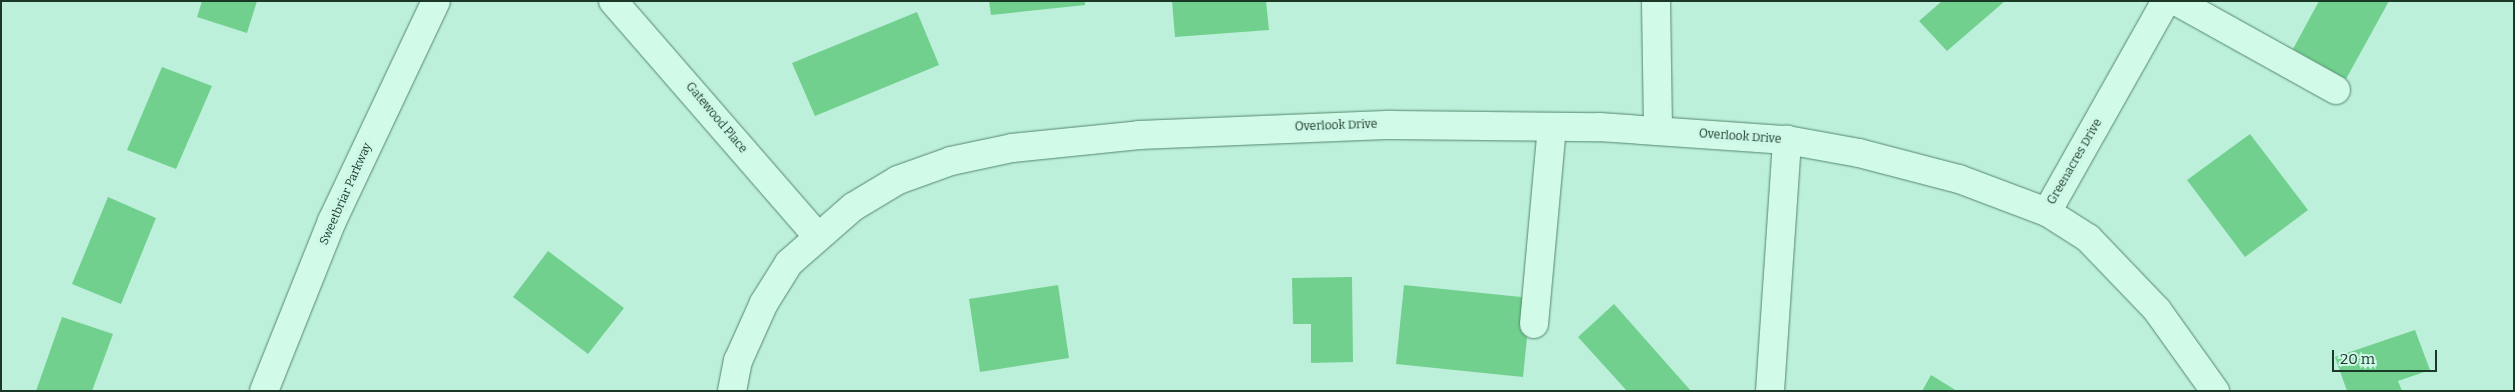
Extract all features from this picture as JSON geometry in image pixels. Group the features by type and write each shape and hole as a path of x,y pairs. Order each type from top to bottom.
{"street":[{"name":"Sweetbriar Parkway","path":"264,391 332,221 436,1"},
{"name":"Gatewood Place","path":"613,1 816,236"},
{"path":"1656,1 1658,131"},
{"name":"Greenacres Drive","path":"2166,1 2047,212 2088,238 2119,267 2157,310 2215,391"},
{"path":"2176,1 2336,90"},
{"name":"Overlook Drive","path":"732,391 738,360 764,304 789,263 816,236 853,207 898,180 951,161 1012,148 1139,135 1272,128 1392,125 1658,131 1787,140 1859,153 1950,177 2047,212"},
{"path":"1534,324 1552,128"},
{"path":"1770,391 1787,140"}],"building":[{"path":"202,1 257,1 247,33 197,17"},
{"path":"989,1 1085,1 1085,5 991,15"},
{"path":"1172,1 1266,1 1269,30 1175,37"},
{"path":"1942,1 2005,1 1947,51 1919,21"},
{"path":"2319,1 2389,1 2346,79 2293,49"},
{"path":"917,12 939,65 815,116 792,63"},
{"path":"162,67 212,86 176,169 127,150"},
{"path":"2250,134 2308,210 2245,257 2187,180"},
{"path":"108,197 156,218 121,304 72,284"},
{"path":"548,251 624,308 588,354 513,297"},
{"path":"1352,277 1353,362 1311,363 1311,324 1293,324 1292,278"},
{"path":"1058,285 1069,358 980,372 969,299"},
{"path":"1404,285 1531,298 1523,377 1396,364"},
{"path":"1614,304 1691,391 1627,391 1578,337"},
{"path":"62,317 113,334 92,391 36,391"},
{"path":"2415,330 2430,370 2398,381 2402,391 2347,391 2335,357"},
{"path":"1931,375 1957,391 1922,391"}]}
